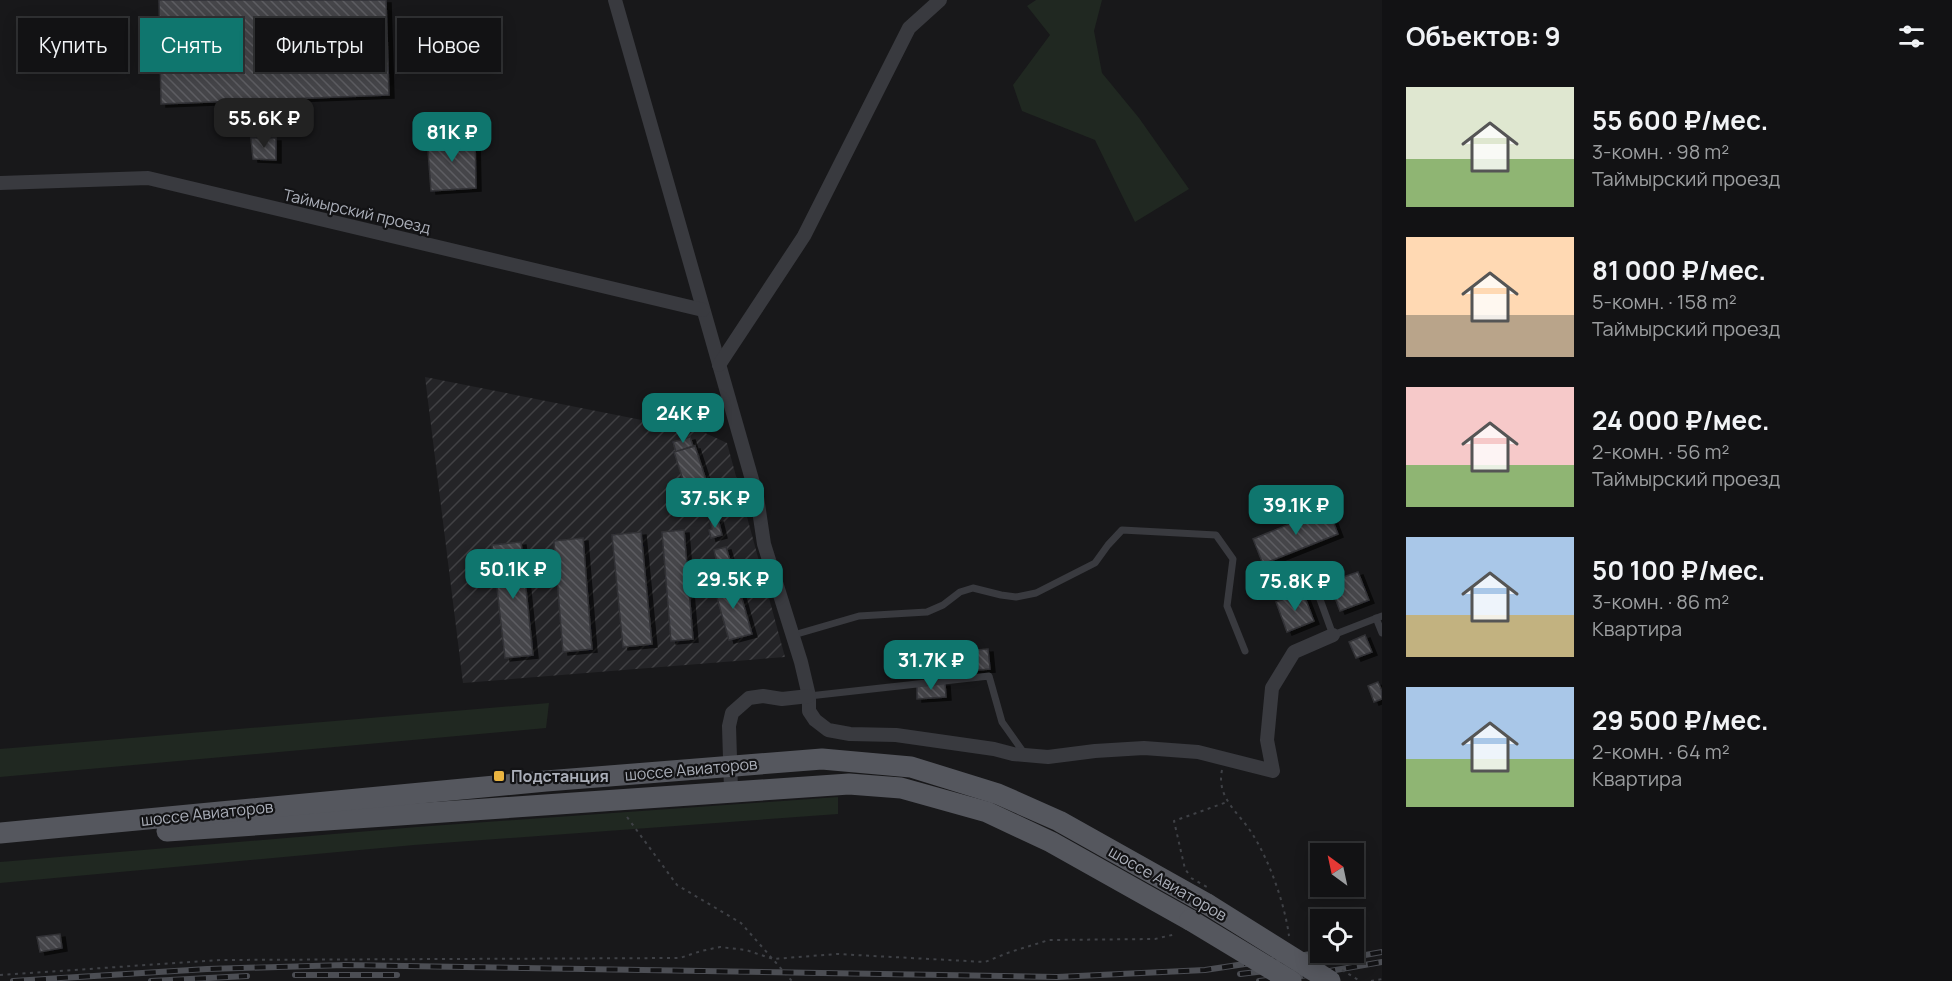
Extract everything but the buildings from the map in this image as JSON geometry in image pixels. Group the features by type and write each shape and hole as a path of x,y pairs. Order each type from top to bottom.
{"main road":[{"name":"шоссе Авиаторов","path":"0,833 534,782 731,766 833,760 911,767 998,794 1059,821 1207,904 1330,981"},
{"name":"шоссе Авиаторов","path":"0,845 731,790 849,784 901,788 987,812 1051,842 1183,927 1291,981"}],"street":[{"path":"615,0 757,497 764,544 801,662 809,711 814,720 828,730 850,734 896,735 1025,755 1048,757 1144,748 1198,752 1273,771 1267,740 1272,688 1294,652 1333,635"},
{"path":"719,365 804,236 909,28 940,0"},
{"name":"Таймырский проезд","path":"0,183 148,178 703,310"},
{"path":"731,790 730,720 732,713 749,698 763,696 782,699 808,696"}],"lane":[{"path":"796,634 859,616 927,612 943,605 960,592 973,588 1009,596 1036,593 1095,563 1122,530 1149,530 1216,535 1233,559 1227,606 1245,651"},
{"path":"1310,573 1333,635 1379,617 1382,633"},
{"path":"808,696 989,676 1002,722 1025,755"}],"path":[{"path":"1225,758 1220,780 1227,802 1253,834 1272,873 1288,937"},
{"path":"1191,878 1185,868 1174,821 1227,802"},
{"path":"627,818 677,885 741,924 792,981"},
{"path":"0,975 220,960 680,958 720,947 746,950 773,959 837,954 985,962 1050,940 1155,939 1183,927"},
{"path":"1371,981 1382,979"}],"shaded area":[{"path":"1036,0 1102,0 1094,31 1102,73 1139,118 1189,189 1135,222 1095,140 1022,111 1013,85 1050,35 1027,6"},
{"path":"425,377 677,427 690,426 727,443 785,657 463,683"},
{"path":"549,703 546,728 0,777 0,749"},
{"path":"838,797 838,814 414,845 0,883 0,862 417,827"}],"railway":[{"path":"1240,974 1299,967 1382,952"},
{"path":"13,981 207,969 345,965 1057,977 1205,970 1310,954"},
{"path":"1259,981 1382,962"},
{"path":"295,975 397,975"},
{"path":"151,981 247,976"}],"place":[{"name":"Подстанция","path":"499,776"}]}
